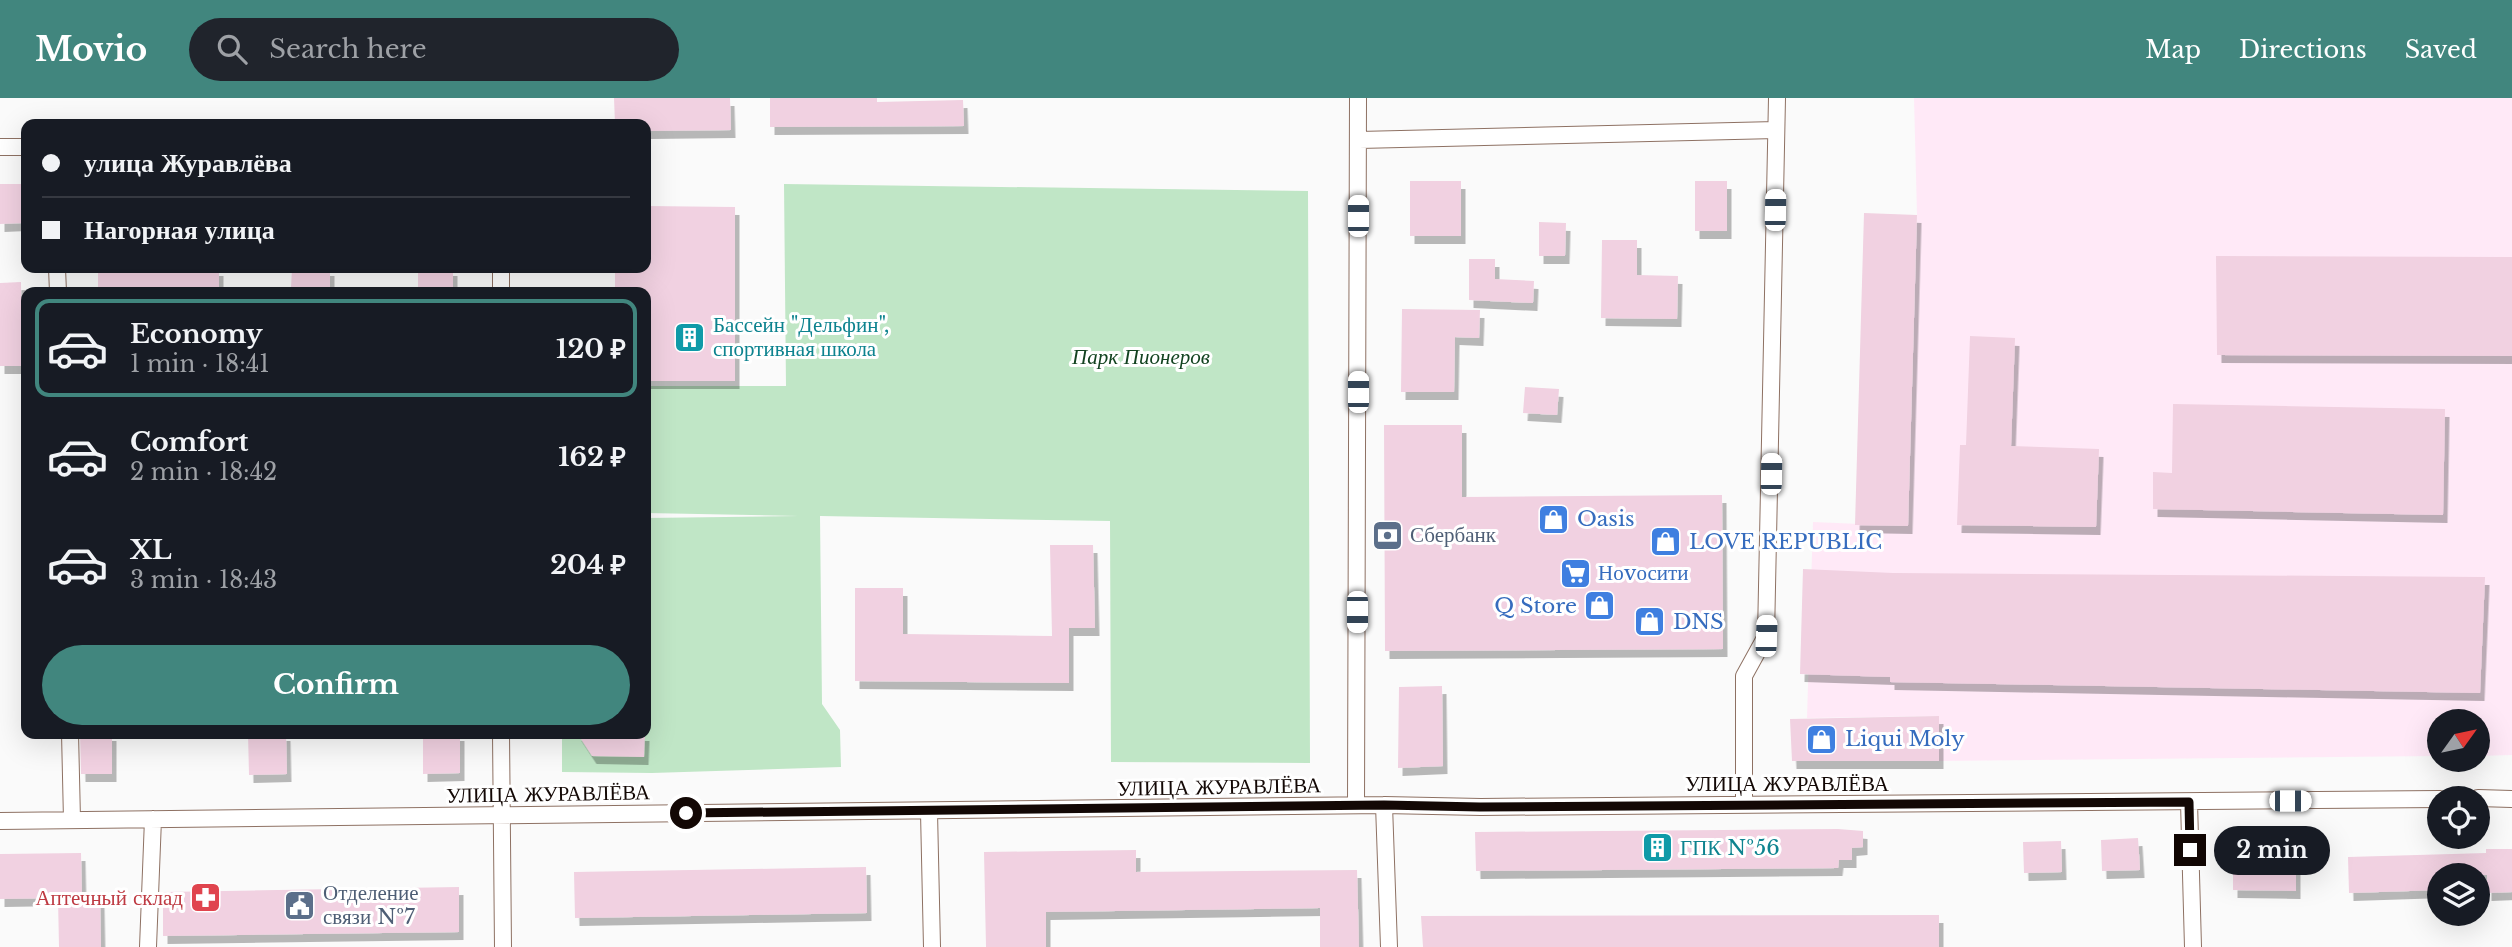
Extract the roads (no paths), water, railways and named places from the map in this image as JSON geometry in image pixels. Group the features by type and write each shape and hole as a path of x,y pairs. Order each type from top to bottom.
{"street":[{"path":"1356,805 1358,98"},
{"path":"1744,805 1744,676 1766,636 1777,98"},
{"path":"1359,140 1776,130"},
{"path":"0,147 21,147"},
{"path":"70,739 72,820"},
{"path":"501,739 503,947"},
{"path":"2490,798 2512,799"},
{"name":"УЛИЦА ЖУРАВЛЁВА","path":"0,821 1356,805 1744,805 2427,799"},
{"path":"2189,802 2193,947"},
{"path":"1384,805 1389,947"},
{"path":"929,812 932,947"},
{"path":"149,947 153,820"}],"place":[{"name":"Бассейн \"Дельфин\", спортивная школа","path":"690,337"},
{"name":"Oasis","path":"1554,519"},
{"name":"Сбербанк","path":"1387,535"},
{"name":"LOVE REPUBLIC","path":"1666,542"},
{"name":"Ноvосити","path":"1575,573"},
{"name":"Q Store","path":"1600,606"},
{"name":"DNS","path":"1650,622"},
{"name":"Liqui Moly","path":"1822,739"},
{"name":"ГПК №56","path":"1657,848"},
{"name":"Аптечный склад","path":"206,898"},
{"name":"Отделение связи №7","path":"300,905"}],"park label":[{"name":"Парк Пионеров","path":"1141,357"}]}
